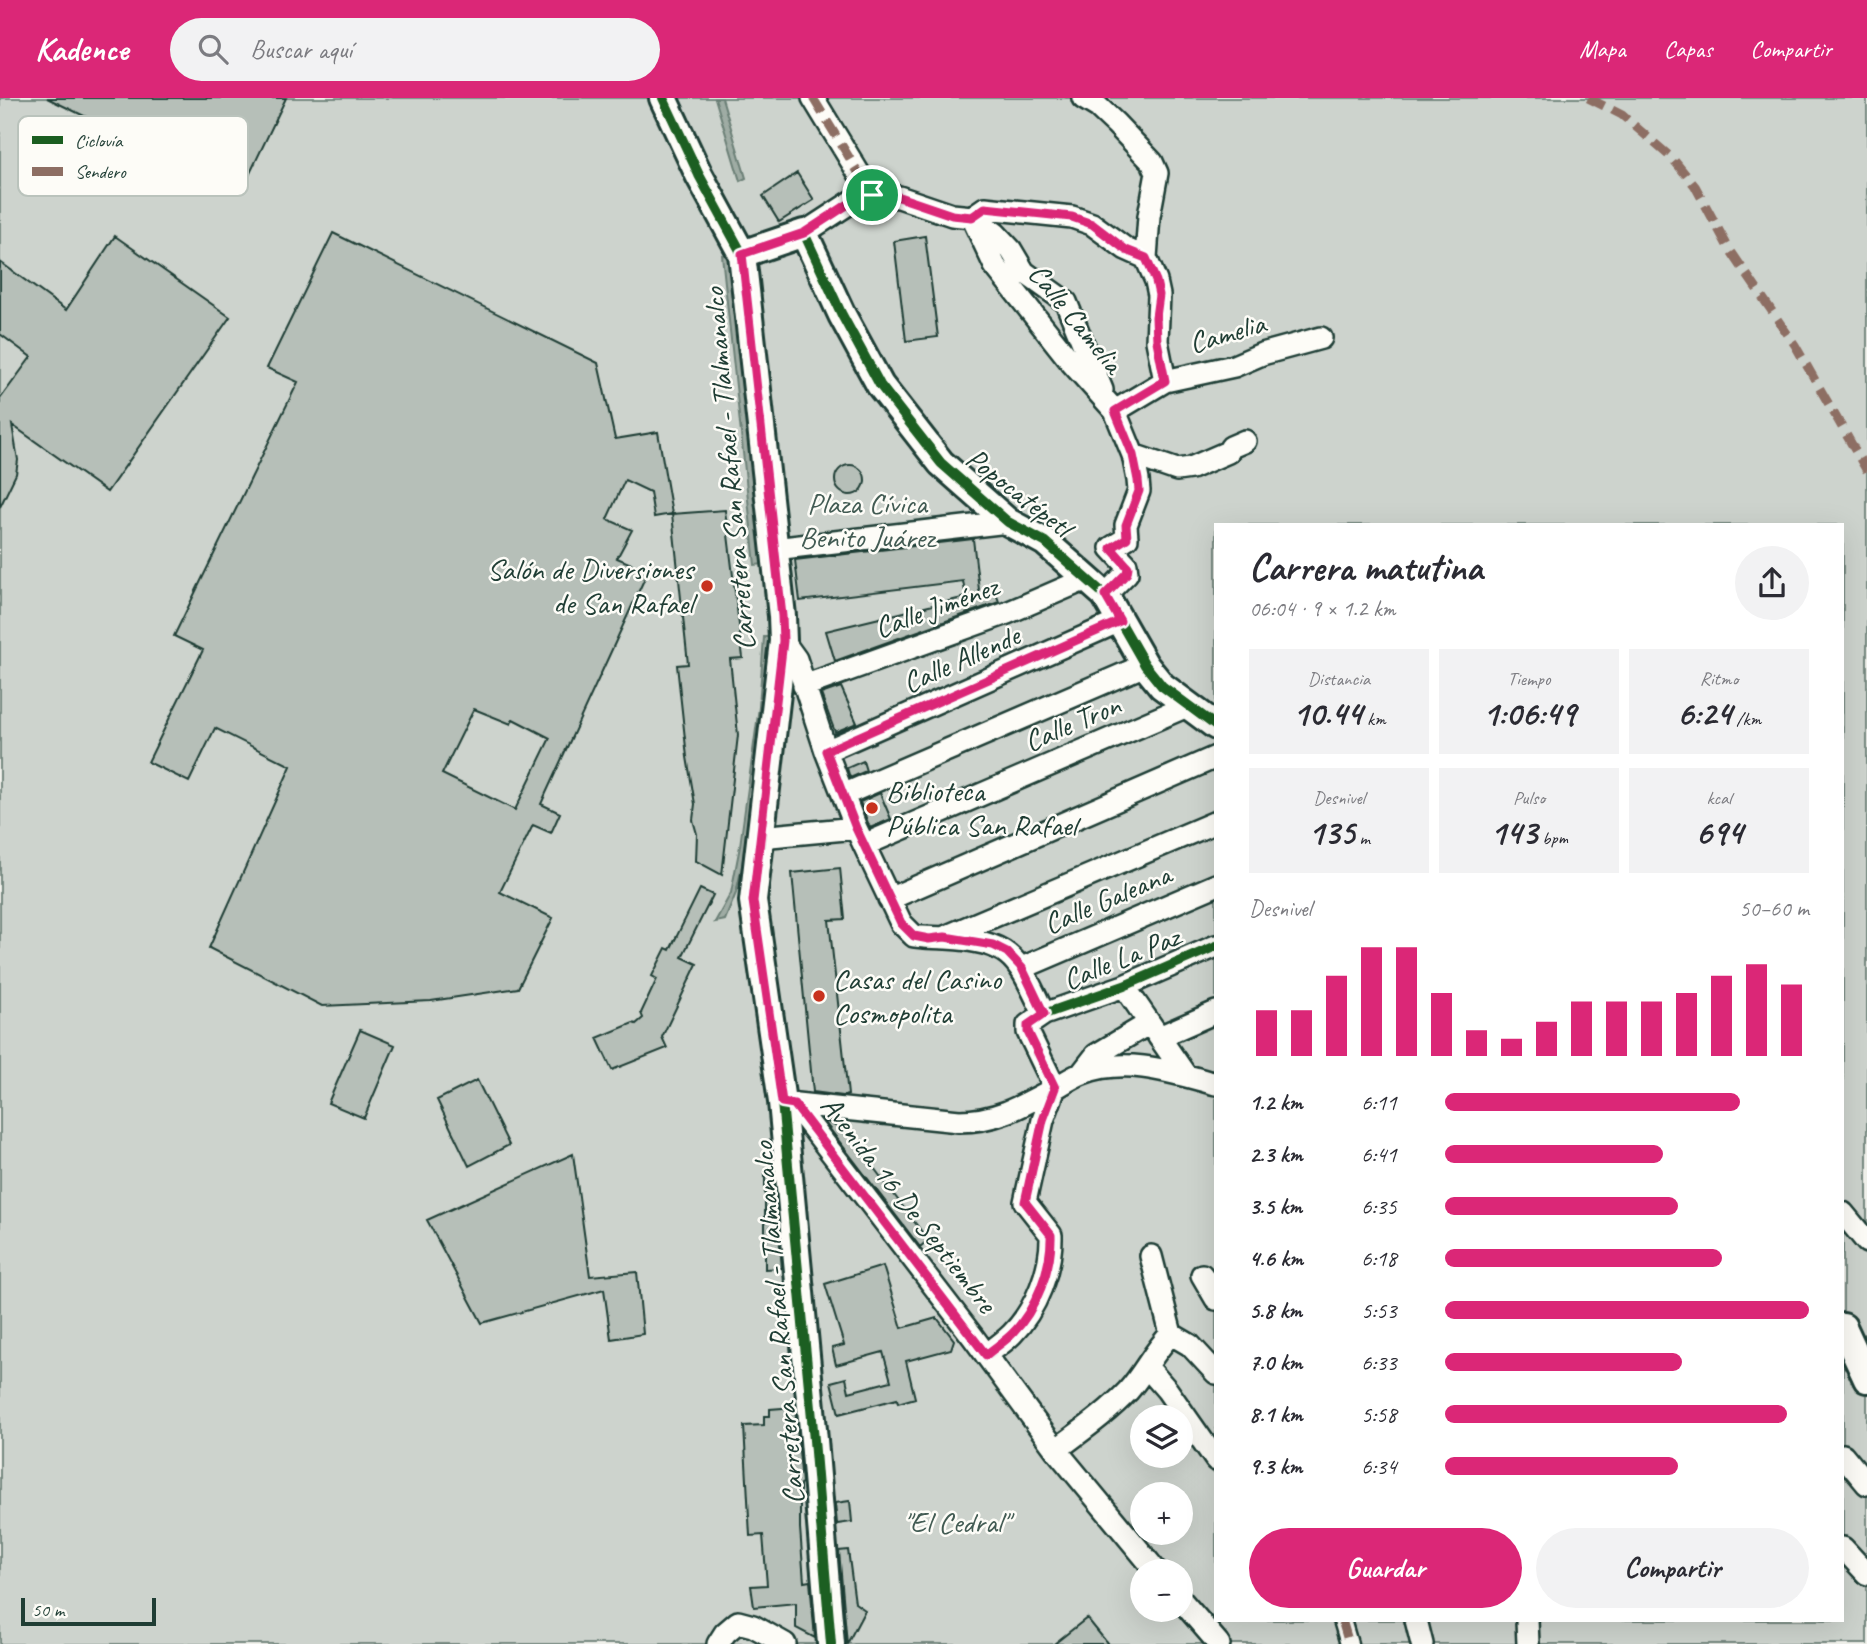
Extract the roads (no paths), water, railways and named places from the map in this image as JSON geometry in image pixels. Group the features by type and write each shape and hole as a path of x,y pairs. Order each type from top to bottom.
{"street":[{"name":"Carretera San Rafael - Tlalmanalco","path":"663,98 699,175 742,254 782,616 783,641 753,901 788,1103 831,1644"},
{"path":"813,98 872,195"},
{"path":"1083,98 1098,107 1122,130 1152,162 1157,173 1149,216 1146,258 1159,295 1157,341 1165,381"},
{"path":"742,254 804,233 853,201 872,195 899,197 952,215 972,217 995,233 1024,272 1066,303 1110,407"},
{"path":"972,217 985,208 1072,217 1092,224 1126,250 1146,258"},
{"name":"Calle Camelia","path":"972,217 995,266 1070,362 1110,407 1133,455 1139,491 1126,525 1127,538 1111,548 1128,567 1127,573 1096,587"},
{"name":"Popocatépetl","path":"804,233 842,315 880,385 941,463 1008,522 1045,542 1096,587 1162,686 1214,725"},
{"name":"Camelia","path":"1110,407 1165,381 1234,366 1262,354 1321,338"},
{"path":"1133,455 1177,470 1191,468 1228,452 1231,447 1245,441"},
{"path":"774,549 1008,522"},
{"name":"Calle Jiménez","path":"804,686 1007,613 1096,587"},
{"name":"Calle Allende","path":"826,751 1120,621"},
{"path":"783,641 796,659 826,751 860,836 901,923 914,936 929,939 945,937 1214,823"},
{"path":"843,794 1145,664"},
{"name":"Calle Tron","path":"760,837 860,836 1187,706"},
{"path":"889,899 1214,758"},
{"name":"Calle Galeana","path":"1022,968 1214,886"},
{"path":"945,937 993,945 1007,952 1022,968 1044,1014 1028,1025 1028,1032 1055,1088 1043,1120 1025,1202 1051,1235 1050,1255 1037,1295 1025,1316 1013,1334 986,1355"},
{"name":"Calle La Paz","path":"1044,1014 1124,986 1214,947"},
{"path":"1124,986 1186,1076"},
{"path":"1082,1073 1096,1055 1154,1030 1214,1013"},
{"path":"788,1103 980,1121 1007,1113 1082,1073 1102,1067 1123,1065 1214,1083"},
{"name":"Avenida 16 De Septiembre","path":"788,1103 986,1355 1056,1450 1146,1559"},
{"path":"1845,1219 1867,1242"},
{"path":"1151,1256 1171,1334 1190,1345 1214,1371"},
{"path":"1202,1275 1214,1296"},
{"path":"1844,1329 1867,1379"},
{"path":"1056,1450 1102,1416 1147,1367 1158,1347 1171,1334"},
{"path":"1147,1367 1214,1457"},
{"path":"1844,1456 1865,1477"},
{"path":"1844,1549 1867,1574"},
{"path":"1193,1614 1219,1644"},
{"path":"718,1644 725,1633 738,1622 753,1626 785,1644"},
{"path":"1343,1622 1349,1644"},
{"path":"1527,1622 1528,1644"}],"place":[{"name":"Salón de Diversiones de San Rafael","path":"707,586"},
{"name":"Biblioteca Pública San Rafael","path":"872,808"},
{"name":"Casas del Casino Cosmopolita","path":"819,996"}],"park label":[{"name":"Plaza Cívica Benito Juárez","path":"867,520"},
{"name":"\"El Cedral\"","path":"956,1522"}]}
